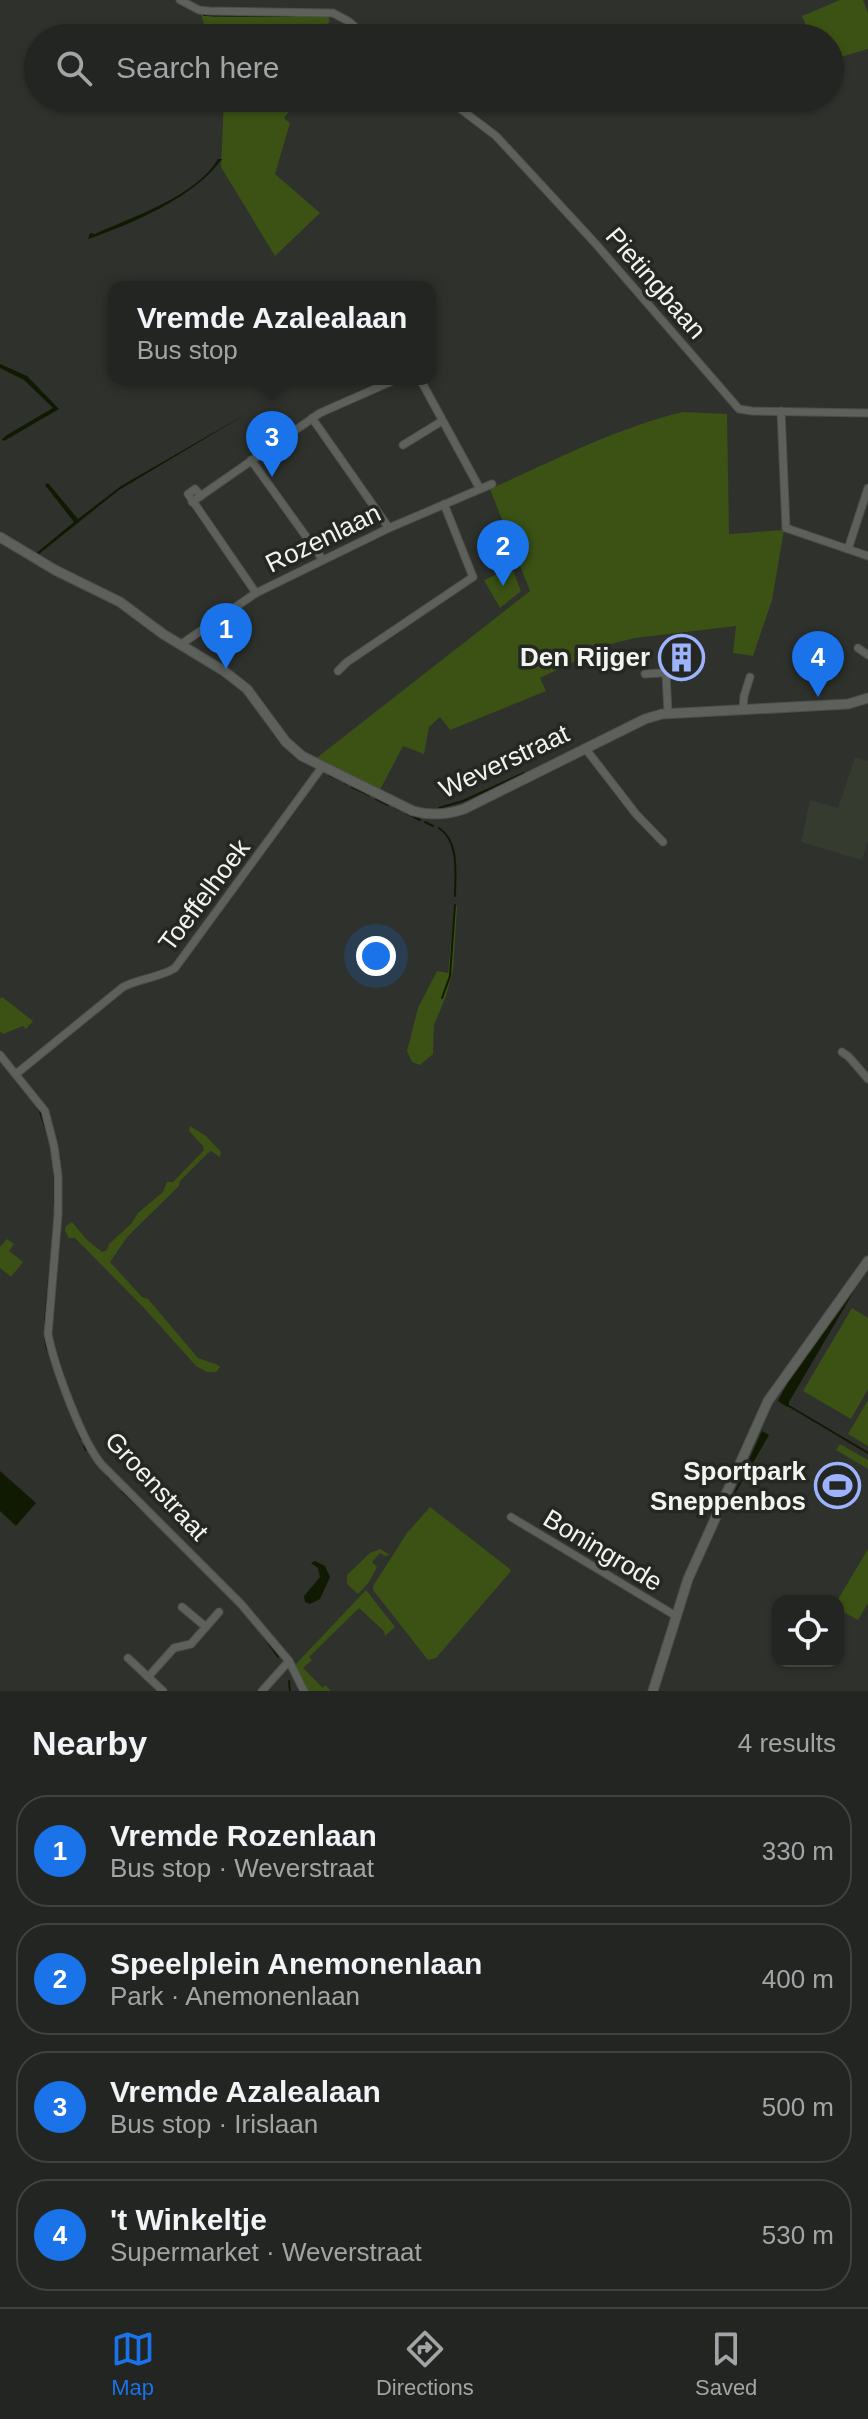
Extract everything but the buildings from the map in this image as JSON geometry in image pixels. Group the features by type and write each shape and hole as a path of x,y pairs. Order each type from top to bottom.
{"street":[{"path":"180,0 199,10 209,11 333,13 352,24"},
{"name":"Pietingbaan","path":"464,112 496,136 595,243 739,409 868,413"},
{"path":"256,593 188,494 195,489 201,496 312,418 384,385"},
{"path":"423,385 480,489"},
{"path":"781,411 786,528 868,556"},
{"path":"312,418 389,528"},
{"path":"403,445 442,421"},
{"path":"251,460 323,560"},
{"name":"Rozenlaan","path":"180,645 256,593 389,528 492,484"},
{"path":"848,549 868,488"},
{"path":"338,671 473,577 444,504"},
{"name":"Weverstraat","path":"0,537 55,570 120,602 180,645 224,671 247,689 293,750 413,811 438,815 464,809 645,719 668,713 848,704 868,698"},
{"path":"858,648 868,655"},
{"path":"645,674 670,673 668,713"},
{"path":"743,709 750,677"},
{"path":"585,748 636,814 663,842"},
{"name":"Toeffelhoek","path":"16,1074 123,987 175,968 322,767"},
{"path":"842,1052 868,1079"},
{"name":"Groenstraat","path":"0,1055 45,1111 54,1146 58,1215 48,1334 86,1440 102,1465 241,1604 289,1661 304,1691"},
{"path":"653,1691 688,1579 768,1401 868,1261"},
{"name":"Boningrode","path":"511,1517 676,1616"},
{"path":"182,1607 206,1627"},
{"path":"148,1677 174,1648 191,1644 219,1612"},
{"path":"128,1658 163,1691"},
{"path":"262,1691 289,1661"}],"shaded area":[{"path":"218,159 222,159 196,185 179,197 123,226 88,239 90,233 95,234 179,195 208,172"},
{"path":"0,364 27,376 59,409 4,441 2,439 7,435 53,408 24,380 0,368"},
{"path":"246,414 119,490 34,555 74,522 45,485 48,483 78,519 121,486"},
{"path":"855,757 868,761 868,840 862,860 801,842 810,800 838,808"},
{"path":"854,1291 787,1407 778,1401 787,1384"},
{"path":"762,1431 769,1435 729,1504"},
{"path":"0,1471 36,1503 16,1526 0,1511"},
{"path":"315,1561 325,1566 330,1577 320,1599 310,1604 305,1602 304,1596 320,1577 318,1568 311,1563"}],"green space":[{"path":"840,0 863,0 868,13 868,49 844,56 844,24 805,24 802,16"},
{"path":"201,14 213,17 328,17 330,21 328,24 204,24"},
{"path":"223,112 289,112 284,118 290,123 275,174 320,213 275,256 221,167"},
{"path":"683,412 727,414 729,534 784,530 772,600 753,656 733,653 736,626 635,638 611,644 540,678 546,691 450,730 440,717 429,727 424,754 403,746 380,790 314,760 530,591 490,489 609,436"},
{"path":"512,568 521,591 500,608 484,580"},
{"path":"455,903 453,970 434,1025 433,1054 420,1065 412,1062 407,1051 418,1008 437,971 448,973"},
{"path":"2,997 33,1021 26,1029 23,1026 3,1034 0,1031"},
{"path":"190,1126 206,1136 221,1152 220,1157 211,1151 208,1153 128,1236 110,1262 142,1297 148,1299 198,1358 220,1367 216,1372 207,1372 196,1366 144,1308 65,1231 72,1222 102,1252 107,1250 138,1213 163,1192 167,1182 173,1182 204,1150 189,1131"},
{"path":"7,1239 14,1244 9,1251 23,1262 11,1277 0,1268 0,1247"},
{"path":"852,1308 868,1318 868,1389 851,1419 803,1391"},
{"path":"868,1400 868,1446 848,1434"},
{"path":"840,1444 868,1460 868,1469 836,1450"},
{"path":"430,1507 511,1571 436,1658 428,1660 373,1586 407,1533"},
{"path":"380,1549 390,1555 380,1553 372,1562 377,1567 358,1594 347,1584 347,1575 370,1553"},
{"path":"868,1549 868,1603 858,1620 844,1612 844,1595 841,1595"},
{"path":"366,1590 395,1627 385,1636 384,1631 359,1608 309,1657 312,1660 303,1668 323,1688 325,1685 331,1691 308,1691 295,1665"}],"waterway":[{"path":"204,15 294,16"},
{"path":"439,808 463,801 524,773"},
{"path":"329,775 340,780"},
{"path":"352,787 369,795"},
{"path":"376,799 388,805"},
{"path":"394,807 400,810"},
{"path":"406,813 420,820"},
{"path":"425,822 433,826"},
{"path":"439,828 446,834 453,850 455,896"},
{"path":"442,998 450,976 455,905"},
{"path":"39,1109 46,1129"},
{"path":"54,1175 54,1205"},
{"path":"45,1322 50,1269"},
{"path":"45,1338 47,1349"},
{"path":"789,1406 868,1453"},
{"path":"70,1411 81,1439"},
{"path":"84,1446 86,1450"},
{"path":"122,1491 144,1512"},
{"path":"263,1635 278,1657"},
{"path":"289,1681 290,1691"}],"place":[{"name":"Vremde Azalealaan","path":"272,477"},
{"name":"Speelplein Anemonenlaan","path":"503,586"},
{"name":"Den Rijger","path":"681,657"},
{"name":"Vremde Rozenlaan","path":"226,669"},
{"name":"'t Winkeltje","path":"818,697"},
{"name":"Sportpark Sneppenbos","path":"837,1486"}]}
